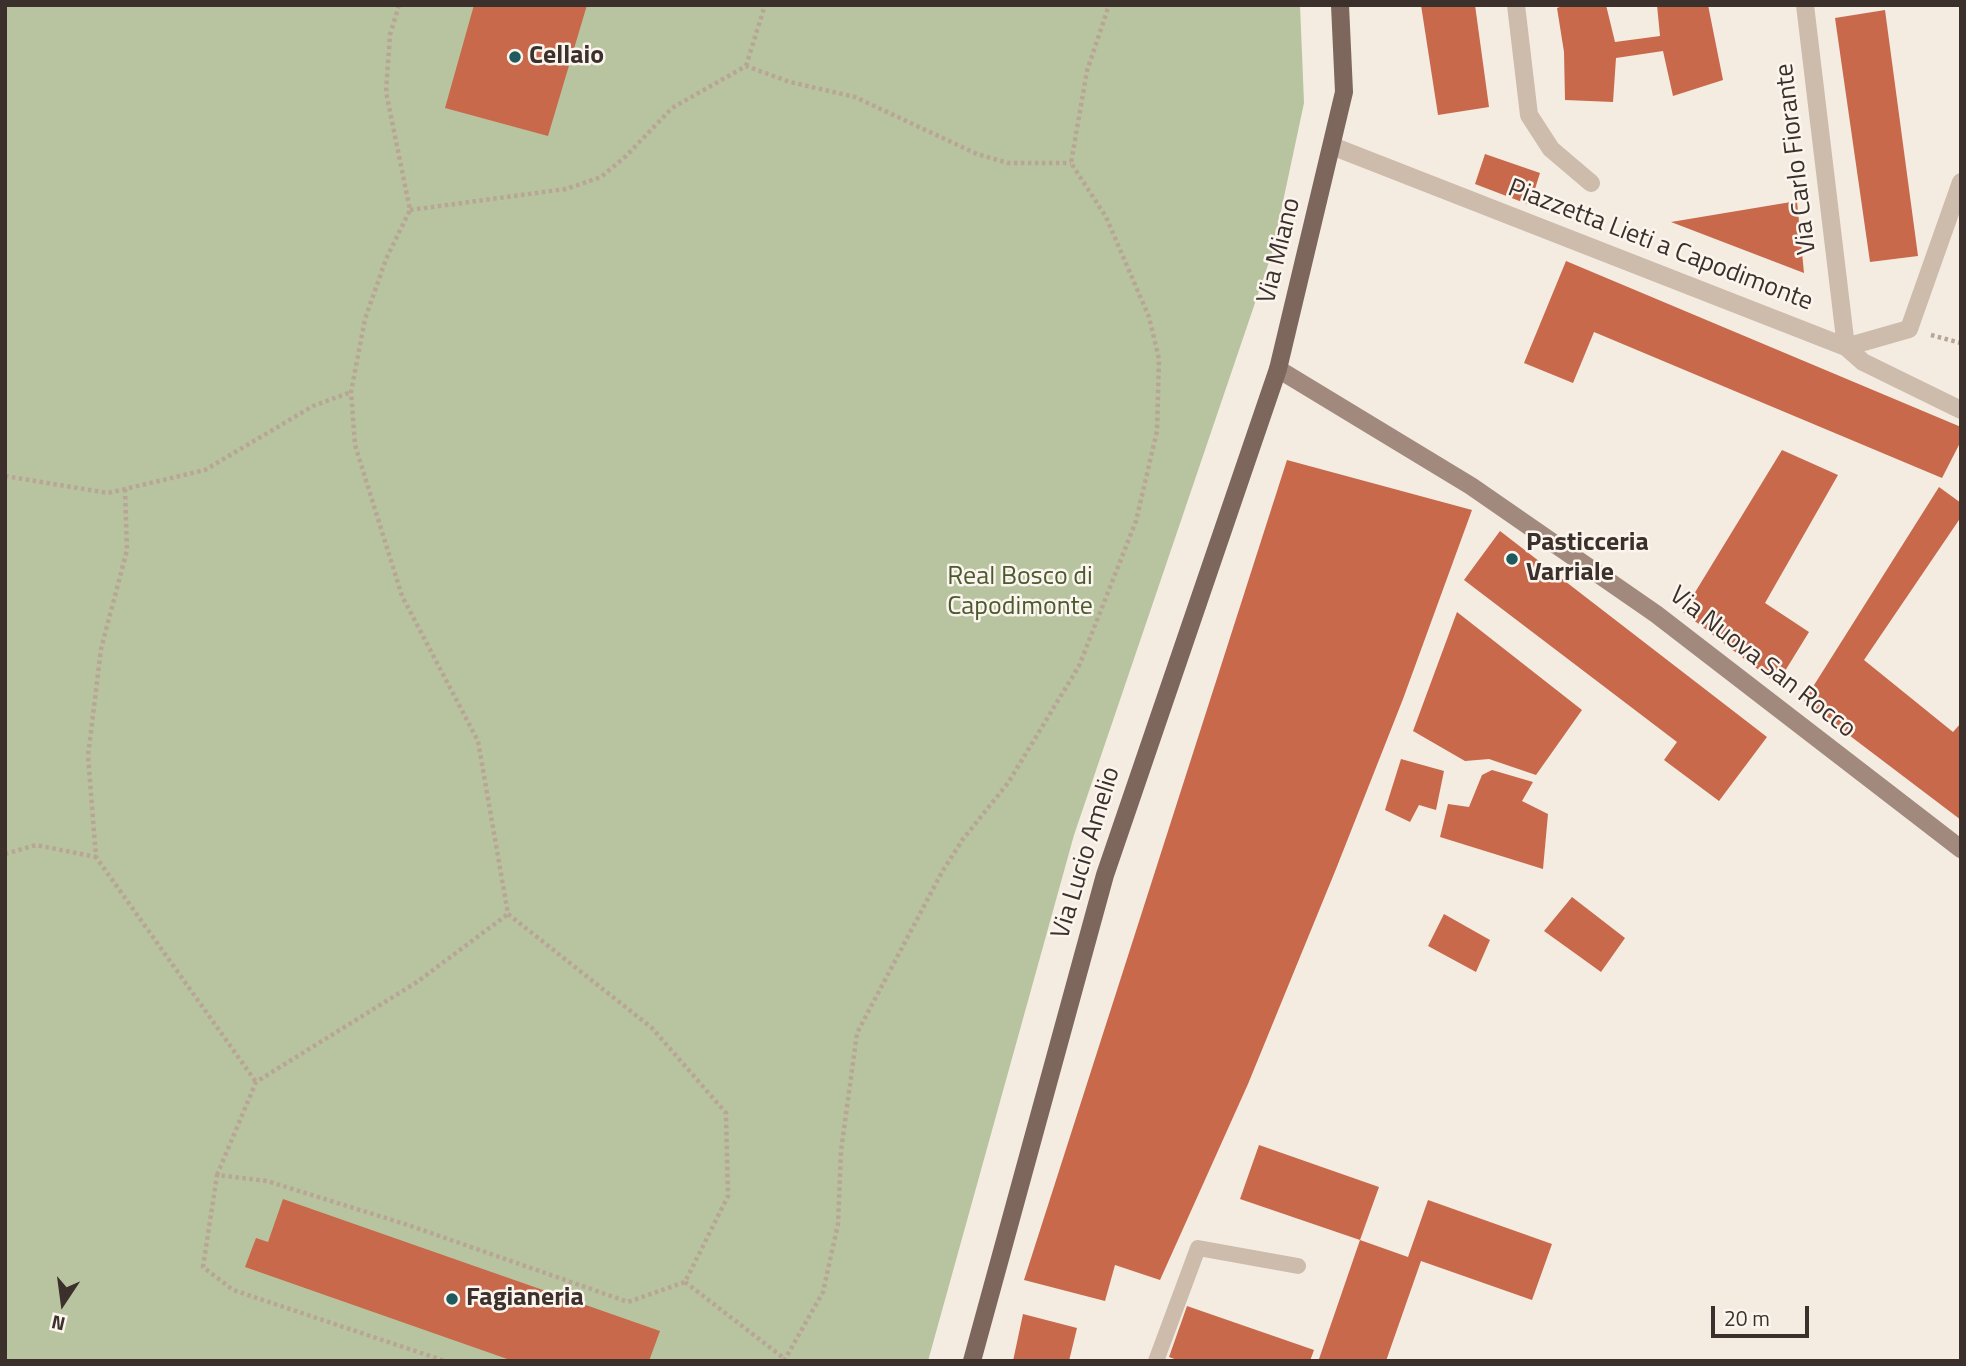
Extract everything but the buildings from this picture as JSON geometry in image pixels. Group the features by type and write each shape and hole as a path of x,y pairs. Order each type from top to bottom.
{"main road":[{"path":"1332,146 1344,92 1340,5"},
{"name":"Via Miano","path":"1278,369 1332,146"},
{"name":"Via Nuova San Rocco","path":"1278,369 1471,485 1656,614 1961,849"},
{"name":"Via Lucio Amelio","path":"972,1361 1105,875 1278,369"}],"street":[{"path":"1516,5 1529,115 1551,149 1591,183"},
{"name":"Via Carlo Fiorante","path":"1804,5 1846,347"},
{"name":"Piazzetta Lieti a Capodimonte","path":"1332,146 1846,347 1863,362 1961,410"},
{"path":"1846,347 1909,329 1961,182"}],"lane":[{"path":"1156,1361 1198,1248 1298,1266"}],"path":[{"path":"217,1175 267,1181 408,1225 628,1302 685,1282 728,1196 726,1113 652,1028 508,914 478,741 402,596 355,445 351,392 365,319 386,259 410,210 386,92 390,35 400,5"},
{"path":"410,210 566,188 601,177 626,156 672,108 746,66 765,5"},
{"path":"685,1282 785,1360 824,1292 838,1224 841,1151 857,1033 942,872 962,839 1008,783 1079,666 1136,521 1157,430 1159,359 1149,317 1106,218 1071,163 1087,71 1109,5"},
{"path":"746,66 790,82 855,97 977,154 1007,163 1071,163"},
{"path":"5,476 108,493 205,470 313,406 351,392"},
{"path":"125,489 127,550 102,649 88,756 96,858 256,1082"},
{"path":"5,854 36,845 96,858"},
{"path":"445,1361 233,1290 203,1267 217,1175 256,1082 417,982 508,914"}],"green space":[{"name":"Real Bosco di Capodimonte","path":"5,5 1300,5 1304,103 1272,253 1074,835 928,1361 5,1361"}],"place":[{"name":"Cellaio","path":"515,57"},
{"name":"Pasticceria Varriale","path":"1512,559"},
{"name":"Fagianeria","path":"452,1299"}]}
